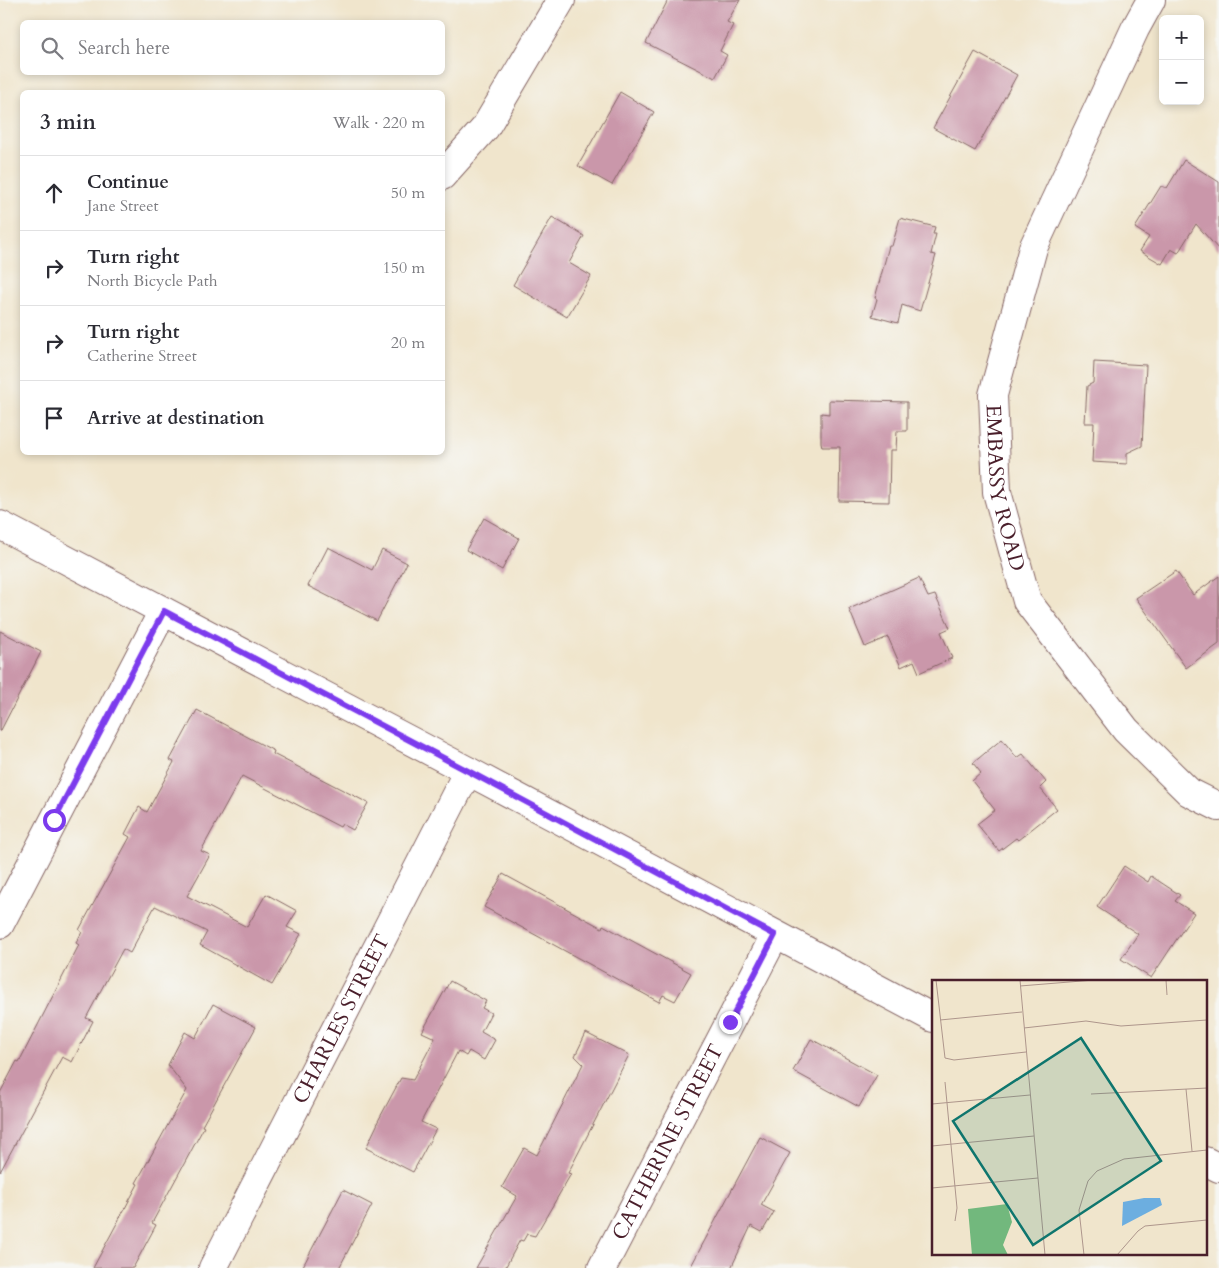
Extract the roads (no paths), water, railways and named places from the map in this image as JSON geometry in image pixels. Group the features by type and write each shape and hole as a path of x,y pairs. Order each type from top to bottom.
{"street":[{"path":"445,173 486,128 561,0"},
{"name":"EMBASSY ROAD","path":"1151,0 1135,30 1033,248 993,395 997,492 1027,601 1126,730 1189,792 1219,807"},
{"path":"0,525 932,1017"},
{"path":"0,924 164,611"},
{"name":"CHARLES STREET","path":"213,1268 468,771"},
{"name":"CATHERINE STREET","path":"602,1268 775,935"},
{"path":"1206,1162 1219,1168"}]}
